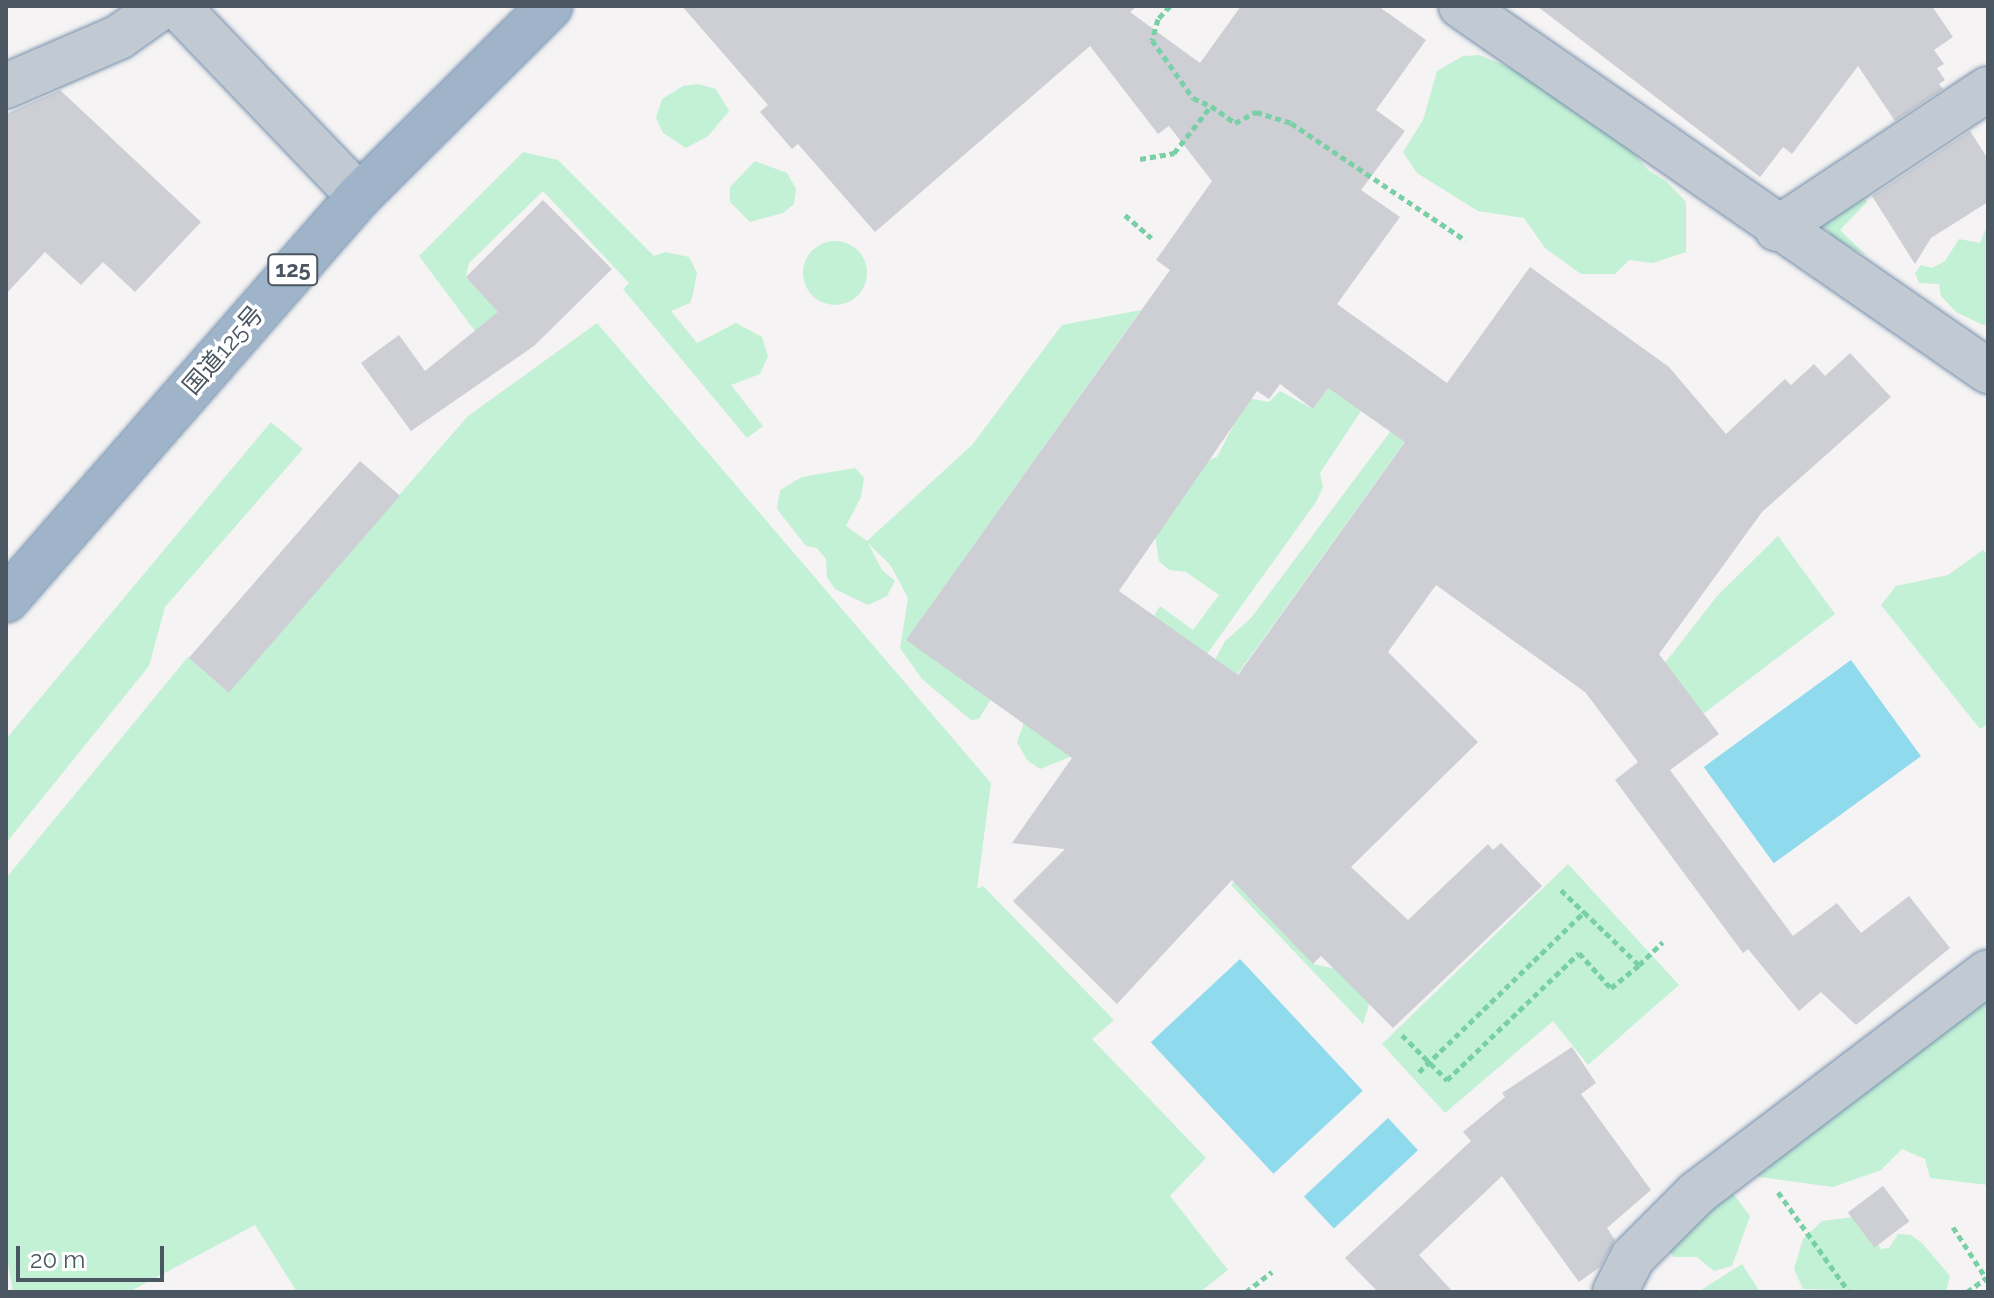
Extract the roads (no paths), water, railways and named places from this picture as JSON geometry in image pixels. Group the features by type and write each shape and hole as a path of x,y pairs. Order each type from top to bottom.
{"highway":[{"name":"国道125号","path":"6,600 359,196 550,6"}],"street":[{"path":"6,86 119,37 163,6"},
{"path":"177,6 359,196"},
{"path":"1461,6 1777,229 1988,371"},
{"path":"1777,229 1988,89"},
{"path":"1615,1292 1633,1257 1657,1230 1750,1151 1988,972"}],"water":[{"path":"1851,660 1921,756 1774,863 1704,767"},
{"path":"1240,959 1363,1091 1274,1174 1151,1042"},
{"path":"1388,1118 1418,1150 1334,1229 1304,1196"}]}
